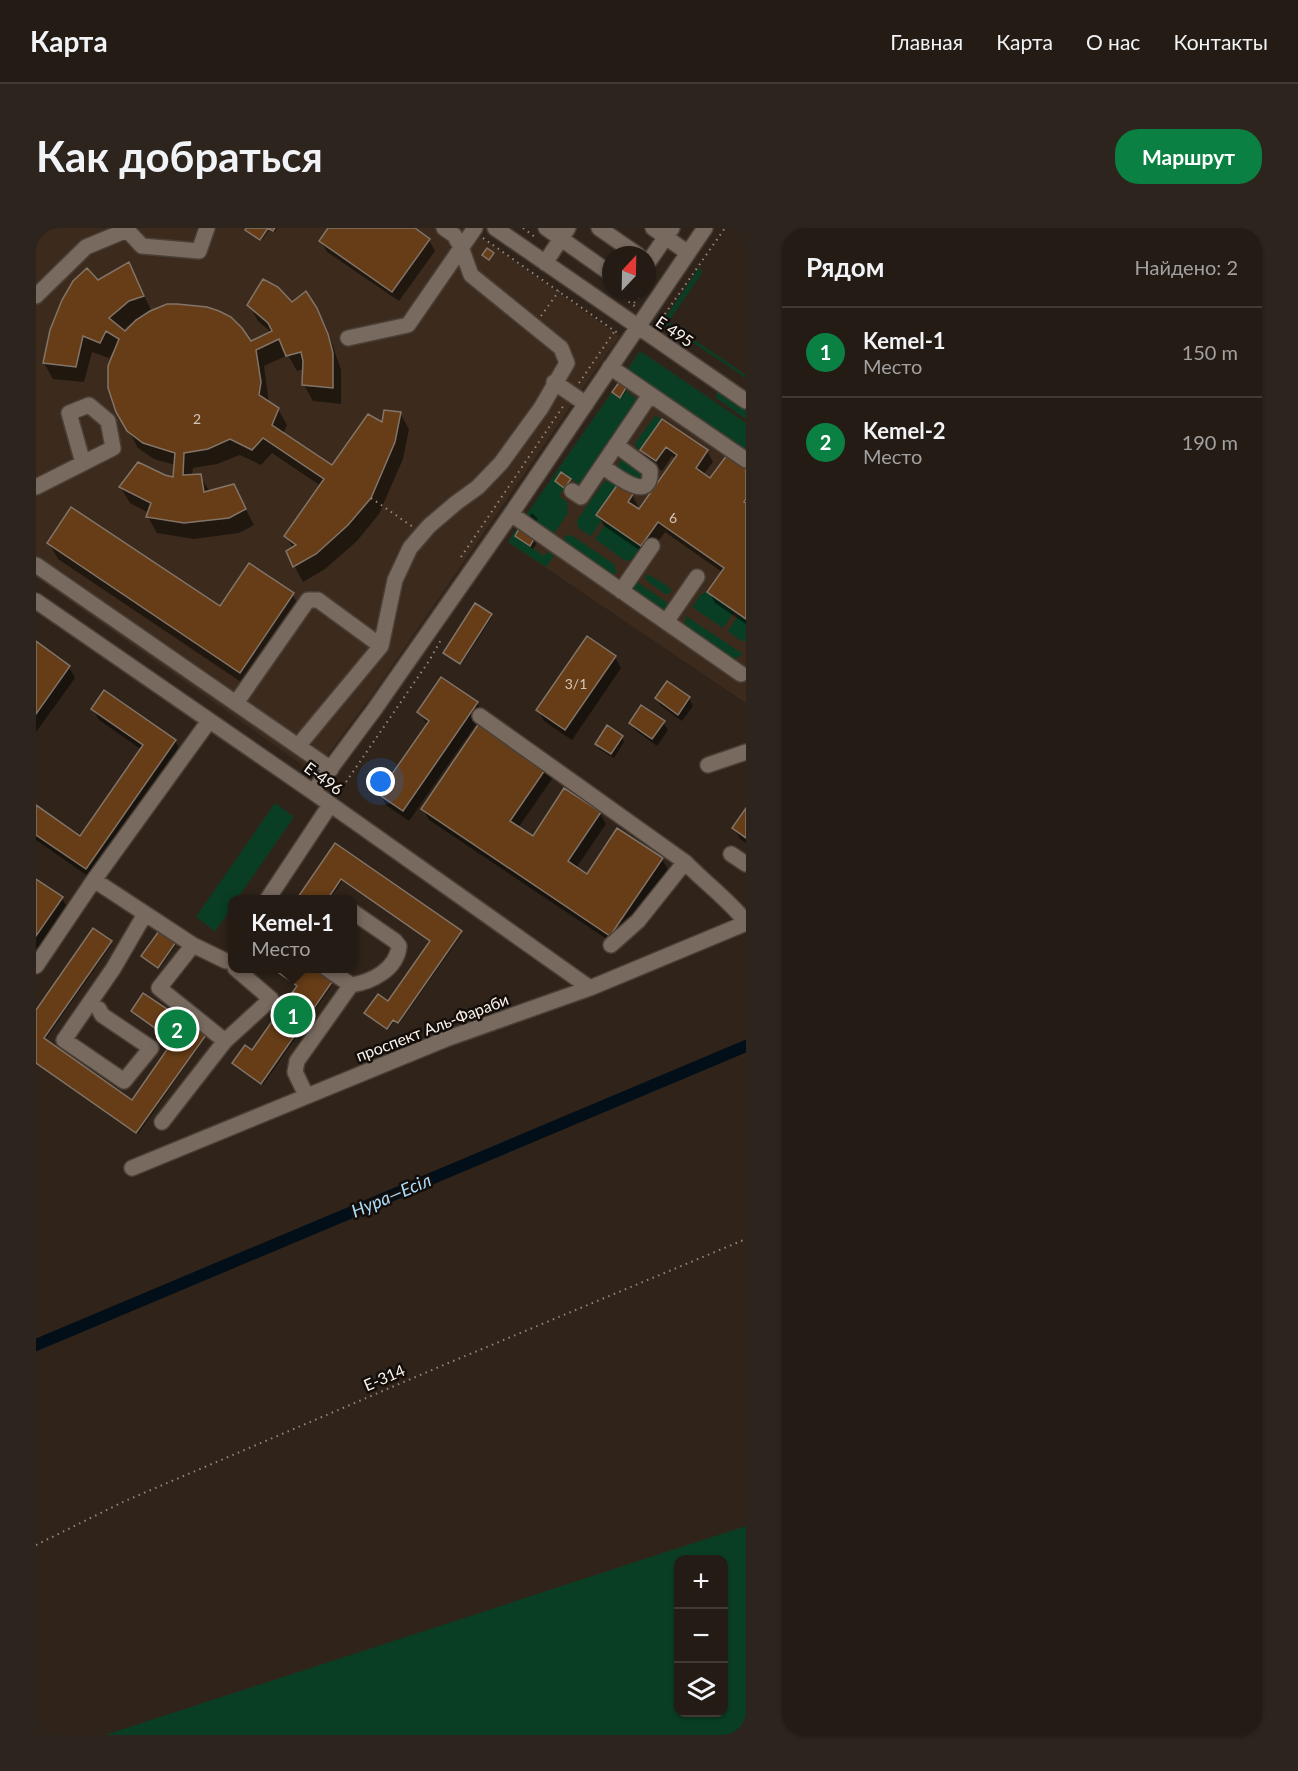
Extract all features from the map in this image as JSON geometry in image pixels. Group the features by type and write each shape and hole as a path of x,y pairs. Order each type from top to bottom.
{"street":[{"path":"36,296 86,247 128,230 142,246 199,251 207,228"},
{"path":"298,746 381,646 395,580 410,548 423,533 456,503 478,487 501,463 541,408 567,363 561,348 471,275 461,247 454,235 444,228"},
{"name":"E 495","path":"495,228 545,263 563,285 637,327 746,401"},
{"path":"546,228 564,233 602,266"},
{"path":"599,228 624,246"},
{"path":"653,228 669,232 688,253"},
{"path":"314,792 511,514 705,228"},
{"path":"348,338 408,325 474,230"},
{"path":"656,248 669,232"},
{"path":"545,263 564,233"},
{"path":"610,367 746,460"},
{"path":"554,382 586,404"},
{"path":"572,491 581,497 650,395"},
{"path":"602,466 635,488 642,487 648,482 650,470 616,445"},
{"path":"36,487 83,463"},
{"path":"511,514 741,674"},
{"path":"621,591 652,546"},
{"path":"36,565 332,769"},
{"path":"666,622 697,577"},
{"path":"236,703 308,600 318,600 381,646"},
{"name":"E-496","path":"36,601 314,792 590,988"},
{"path":"480,717 686,862 700,878 733,905 746,923"},
{"path":"36,966 94,880 209,721"},
{"path":"708,765 746,752"},
{"path":"270,895 330,805"},
{"path":"731,854 746,864"},
{"path":"610,945 638,921 686,862"},
{"path":"94,880 193,945 228,960"},
{"path":"99,1009 102,1015 151,1048 124,1081 64,1040 113,969 145,914"},
{"path":"306,1095 296,1072 297,1061 351,985 367,982 385,972 398,951 399,946 395,941 357,915"},
{"name":"проспект Аль-Фараби","path":"132,1168 446,1039 590,988 746,923"},
{"path":"193,945 159,988 225,1041"},
{"path":"162,1122 225,1041 271,999 244,973"},
{"path":"333,973 351,985"}],"path":[{"path":"528,232 531,228"},
{"path":"660,322 725,228"},
{"path":"474,230 563,285 628,340"},
{"path":"534,326 563,285"},
{"path":"628,300 641,310"},
{"path":"628,312 637,300"},
{"path":"461,557 620,324"},
{"path":"371,498 423,533"},
{"name":"E-314","path":"36,1545 125,1501 746,1239"}],"shaded area":[{"path":"36,228 468,228 619,336 372,695 314,773 36,577"},
{"path":"640,351 746,424 746,703 508,542"}],"green space":[{"path":"700,267 702,273 668,322 746,375 746,378 662,322"},
{"path":"640,351 746,423 746,455 625,373"},
{"path":"717,388 746,407 746,419 716,398"},
{"path":"625,390 641,402 582,484 571,479 559,496 567,502 568,513 555,532 548,534 524,518 612,392 620,397"},
{"path":"655,416 662,419 640,450 635,443"},
{"path":"624,459 643,468 644,476 636,483 618,470 619,462"},
{"path":"607,481 618,484 596,515 603,519 591,536 578,528 577,520"},
{"path":"607,522 641,546 633,559 625,561 595,539"},
{"path":"518,526 520,527 515,536 544,556 548,552 554,556 546,567 508,542"},
{"path":"571,535 614,564 617,573 611,575 564,545 565,536"},
{"path":"648,574 669,587 671,593 665,594 647,581 645,577"},
{"path":"633,579 672,606 664,612 631,590"},
{"path":"707,592 735,611 723,628 692,607 701,594"},
{"path":"739,614 746,619 746,641 741,641 728,631"},
{"path":"686,616 743,654 733,660 684,627"},
{"path":"275,803 294,817 240,895 228,895 228,913 215,931 196,917"},
{"path":"746,1526 746,1735 105,1735"}],"building":[{"path":"246,228 268,228 260,240 245,230"},
{"path":"328,228 415,228 430,239 392,292 319,241"},
{"path":"487,248 494,253 489,260 482,255"},
{"path":"129,262 144,296 129,301 109,318 125,331 150,311 167,304 177,304 207,307 231,317 251,341 272,331 268,323 247,305 263,279 278,287 292,302 306,291 317,308 328,334 333,353 333,388 302,385 301,352 286,356 279,339 256,350 261,382 259,395 279,408 272,425 332,465 368,414 382,422 384,410 401,412 395,442 371,498 348,525 316,554 293,567 286,551 296,545 284,536 324,479 263,438 252,450 230,439 208,449 184,453 183,475 201,474 204,492 234,484 246,509 229,518 184,523 146,517 151,503 119,487 138,462 173,477 175,453 143,443 127,431 116,412 108,388 108,366 119,339 106,331 100,343 83,336 76,367 43,363 50,330 62,300 73,281 87,268 98,280"},
{"path":"620,381 627,386 620,398 612,392"},
{"path":"662,419 708,450 696,468 710,478 727,455 746,468 746,499 744,502 746,503 746,619 707,592 724,568 658,522 641,546 596,515 618,484 633,494 628,502 639,509 677,455 666,447 656,461 640,450"},
{"path":"561,472 571,479 564,488 555,481"},
{"path":"71,507 220,606 249,563 294,593 240,673 47,543"},
{"path":"520,527 535,537 530,546 515,536"},
{"path":"475,603 492,614 460,664 443,653"},
{"path":"587,636 616,656 565,730 536,710"},
{"path":"36,641 70,666 36,714"},
{"path":"441,677 478,702 403,811 378,794 429,721 417,712"},
{"path":"667,681 690,697 678,715 655,698"},
{"path":"104,690 176,740 86,869 36,835 36,805 80,836 143,745 91,709"},
{"path":"641,705 665,721 652,739 629,723"},
{"path":"480,722 547,767 510,821 533,836 564,788 601,812 568,861 587,874 617,828 663,858 610,936 421,809"},
{"path":"607,725 623,736 611,754 595,744"},
{"path":"746,808 746,838 732,828"},
{"path":"335,843 462,931 398,1023 393,1020 387,1029 364,1013 378,994 388,1001 430,941 341,879 330,895 299,895"},
{"path":"36,879 63,897 36,936"},
{"path":"93,928 112,941 44,1038 132,1100 173,1041 131,1011 143,993 206,1035 136,1133 36,1063 36,1010"},
{"path":"159,931 176,942 158,968 141,956"},
{"path":"279,973 320,973 332,982 261,1084 232,1063 245,1045 252,1050 297,986"}],"waterway":[{"name":"Нура—Есіл","path":"36,1345 746,1046"}],"place":[{"name":"Kemel-1","path":"293,1015"},
{"name":"Kemel-2","path":"177,1029"}]}
